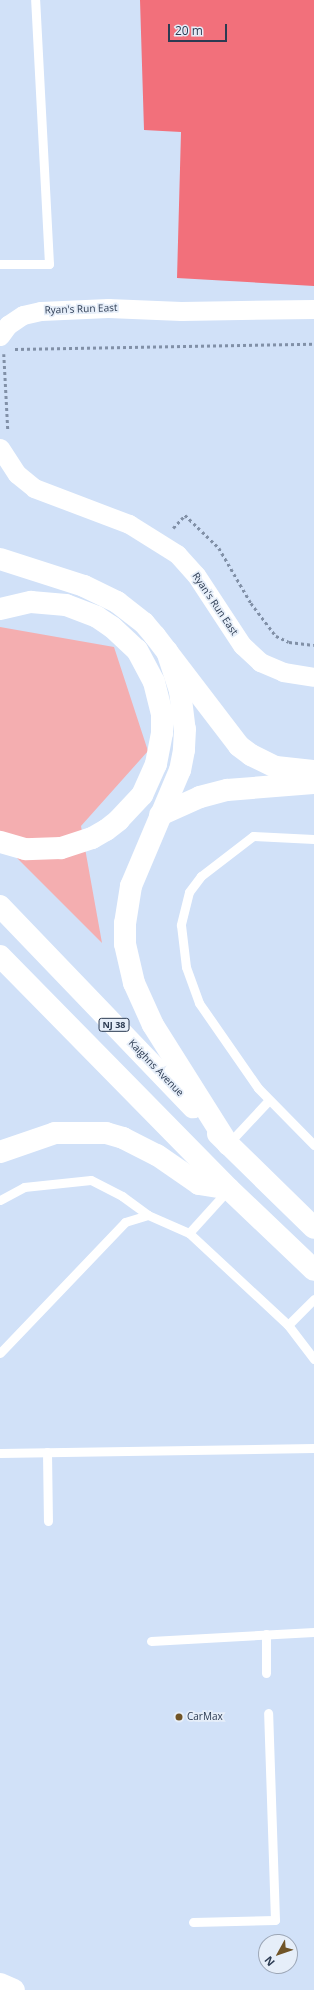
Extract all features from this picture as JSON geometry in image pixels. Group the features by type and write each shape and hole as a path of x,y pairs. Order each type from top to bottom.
{"highway":[{"path":"0,559 84,586 106,596 144,623 239,746 251,755 276,767 314,771"},
{"path":"0,609 31,602 66,605 97,617 112,627 136,650 152,676 159,698 162,733 156,764 142,795 128,812 106,830 92,838 61,848 25,849 0,842"},
{"path":"167,651 180,691 185,729 180,770 131,886 125,923 129,963 142,1004 153,1025 228,1144"},
{"path":"160,815 200,797 227,790 314,783"},
{"name":"Kaighns Avenue","path":"0,906 228,1144 314,1228"},
{"path":"0,956 229,1189 314,1270"},
{"path":"0,1152 19,1143 55,1133 72,1131 106,1133 123,1138 151,1152 199,1184 229,1189"},
{"path":"0,1984 14,1990"}],"street":[{"name":"Ryan's Run East","path":"6,344 8,325 23,315 41,311 108,308 181,311 314,309"},
{"name":"Ryan's Run East","path":"4,442 17,474 34,488 129,524 177,554 196,575 242,645 260,662 284,672 314,677"}],"lane":[{"path":"0,264 49,264 35,0"},
{"path":"314,839 253,836 201,876 189,892 181,925 186,967 199,1002 258,1088 314,1145"},
{"path":"228,1144 269,1100"},
{"path":"0,1200 24,1187 91,1180 122,1196 148,1215 189,1233 288,1325 314,1359"},
{"path":"189,1233 229,1189"},
{"path":"0,1353 125,1222 148,1215"},
{"path":"288,1325 314,1299"},
{"path":"0,1453 314,1448"},
{"path":"47,1452 48,1521"},
{"path":"151,1641 314,1632"},
{"path":"266,1634 266,1673"},
{"path":"193,1922 274,1920 268,1712"}],"path":[{"path":"4,442 4,353 6,344 314,344"},
{"path":"167,525 173,529 185,515 219,548 251,604 276,636 289,642 314,645"}],"shaded area":[{"path":"140,0 314,0 314,286 177,278 181,132 144,130"},
{"path":"0,627 114,647 148,751 81,826 102,943 0,841"}],"place":[{"name":"CarMax","path":"179,1717"}]}
